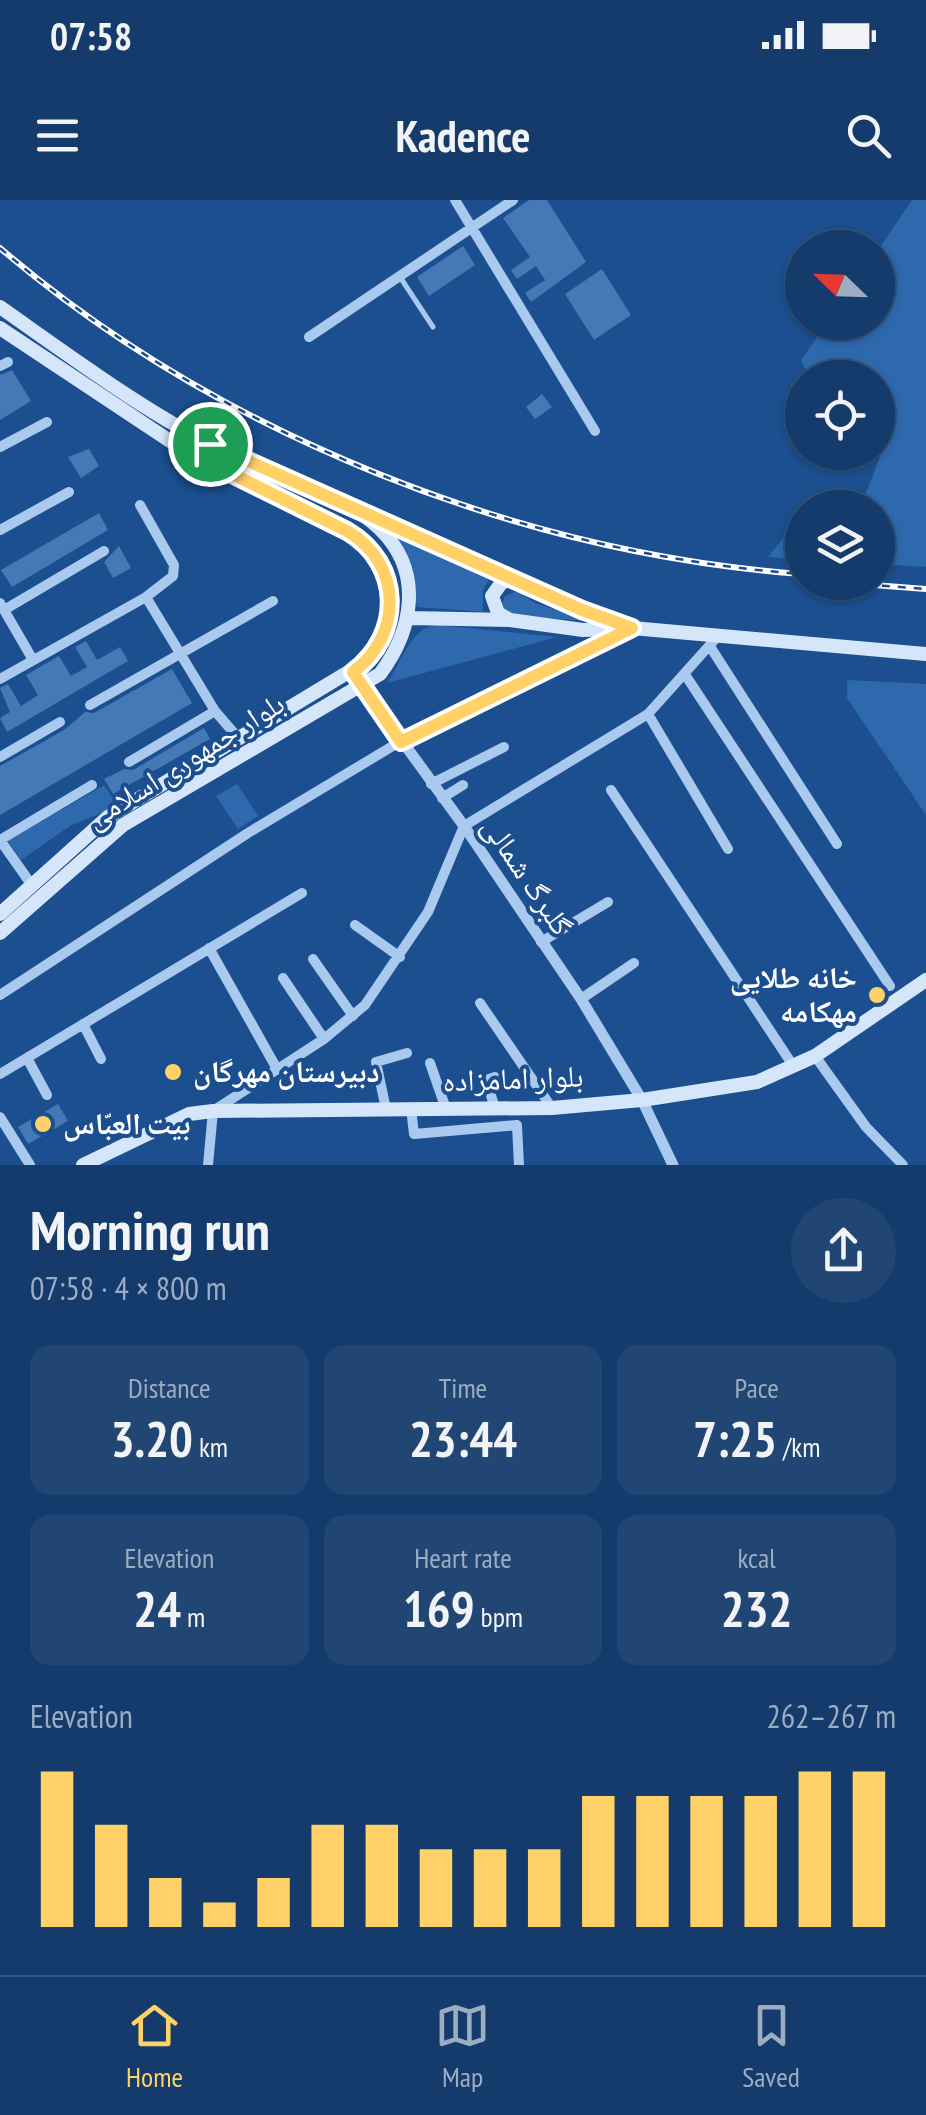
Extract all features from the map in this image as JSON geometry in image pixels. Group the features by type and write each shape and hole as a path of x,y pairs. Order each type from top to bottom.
{"main road":[{"path":"0,307 120,390 210,444 632,628 714,643 926,654"},
{"name":"بلوار جمهوری اسلامی","path":"0,328 94,394 202,459 347,531 373,552 388,580 388,625 380,647 353,672 108,817 0,914"},
{"path":"202,459 210,444"},
{"path":"346,505 380,530 394,548 404,572 410,618 510,620 583,630 632,628"},
{"path":"510,620 498,612 492,596 502,582 516,580"},
{"name":"بلوار جمهوری اسلامی","path":"0,934 123,825 380,674 395,654 410,618"},
{"path":"353,672 362,686"},
{"name":"بلوار امامزاده","path":"83,1165 107,1160 188,1114 212,1111 552,1108 642,1100 757,1082 815,1056 926,980"}],"street":[{"path":"455,200 595,431"},
{"path":"308,338 513,200"},
{"path":"0,446 46,422"},
{"path":"0,530 69,492"},
{"path":"0,679 146,597 175,570 140,505"},
{"path":"33,660 2,606 104,551"},
{"path":"146,597 214,711 240,740"},
{"path":"90,705 273,600"},
{"path":"0,995 248,834 401,742 632,628"},
{"path":"208,1165 212,1111 353,1016 400,957 428,912 464,826 648,714 714,643 837,844"},
{"path":"686,676 890,986"},
{"name":"گلبرگ شمالی","path":"362,686 464,826 581,999 642,1100 673,1165"},
{"path":"129,762 214,711"},
{"path":"648,714 728,849"},
{"path":"0,758 60,722"},
{"path":"432,784 504,747"},
{"path":"31,884 0,840 92,785"},
{"path":"442,798 463,785"},
{"path":"612,790 794,1067"},
{"path":"0,1074 302,893"},
{"path":"540,942 608,902"},
{"path":"355,925 400,957"},
{"path":"209,948 277,1068"},
{"path":"312,959 353,1016"},
{"path":"581,999 634,964"},
{"path":"283,978 324,1039"},
{"path":"480,1004 552,1108"},
{"path":"84,1024 101,1059"},
{"path":"386,1109 376,1062 407,1053"},
{"path":"815,1056 866,1127 902,1165"},
{"path":"27,1058 47,1095"},
{"path":"430,1063 446,1110"},
{"path":"491,1078 495,1108"},
{"path":"410,1109 414,1134 517,1126 519,1165"},
{"path":"0,1117 30,1165"}],"lane":[{"path":"400,277 433,328"}],"shaded area":[{"path":"912,200 926,200 926,567 895,565 895,490 867,490 875,470 895,470 895,360 801,360 815,340 895,340 895,230 892,230"},
{"path":"392,535 489,580 483,590 483,612 417,607 409,565"},
{"path":"785,536 785,558 768,557"},
{"path":"517,591 535,603 595,622 514,615 501,607 505,596"},
{"path":"428,627 557,637 387,683 414,638"},
{"path":"847,680 926,684 926,815 847,698"},
{"path":"237,784 258,816 238,829 216,796"},
{"path":"104,785 118,806 70,826 21,860 8,841"}],"building":[{"path":"529,200 547,200 586,262 531,302 525,293 545,280 536,266 517,279 511,270 530,257 503,218"},
{"path":"463,246 475,265 429,296 417,277"},
{"path":"602,269 631,315 594,340 565,294"},
{"path":"12,370 31,401 0,420 0,375"},
{"path":"542,394 552,407 535,419 526,407"},
{"path":"89,449 99,466 81,478 68,457"},
{"path":"99,513 108,530 12,587 1,570"},
{"path":"119,546 131,568 113,578 104,562"},
{"path":"86,641 97,660 120,647 128,661 7,732 0,718 10,712 0,688 8,684 21,706 38,695 26,675 59,656 71,676 87,667 75,647"},
{"path":"172,669 192,703 0,815 0,766 64,730 85,712 94,713"},
{"path":"204,728 210,739 113,794 104,779 124,769 133,770"},
{"name":"بیت العبّاس","path":"58,1104 68,1121 28,1144 18,1127"}],"railway":[{"path":"0,248 85,315 177,374 274,427 376,473 480,511 587,540 695,562 785,572"},
{"path":"895,587 926,589"}],"place":[{"name":"خانه طلایی مهکامه","path":"877,995"},
{"name":"دبیرستان مهرگان","path":"173,1072"},
{"name":"بیت العبّاس","path":"43,1124"}],"route":[{"path":"210,444 582,610 632,628 401,742 353,672 380,647 388,625 388,580 379,562 359,538 347,531 202,459 210,444"}]}
